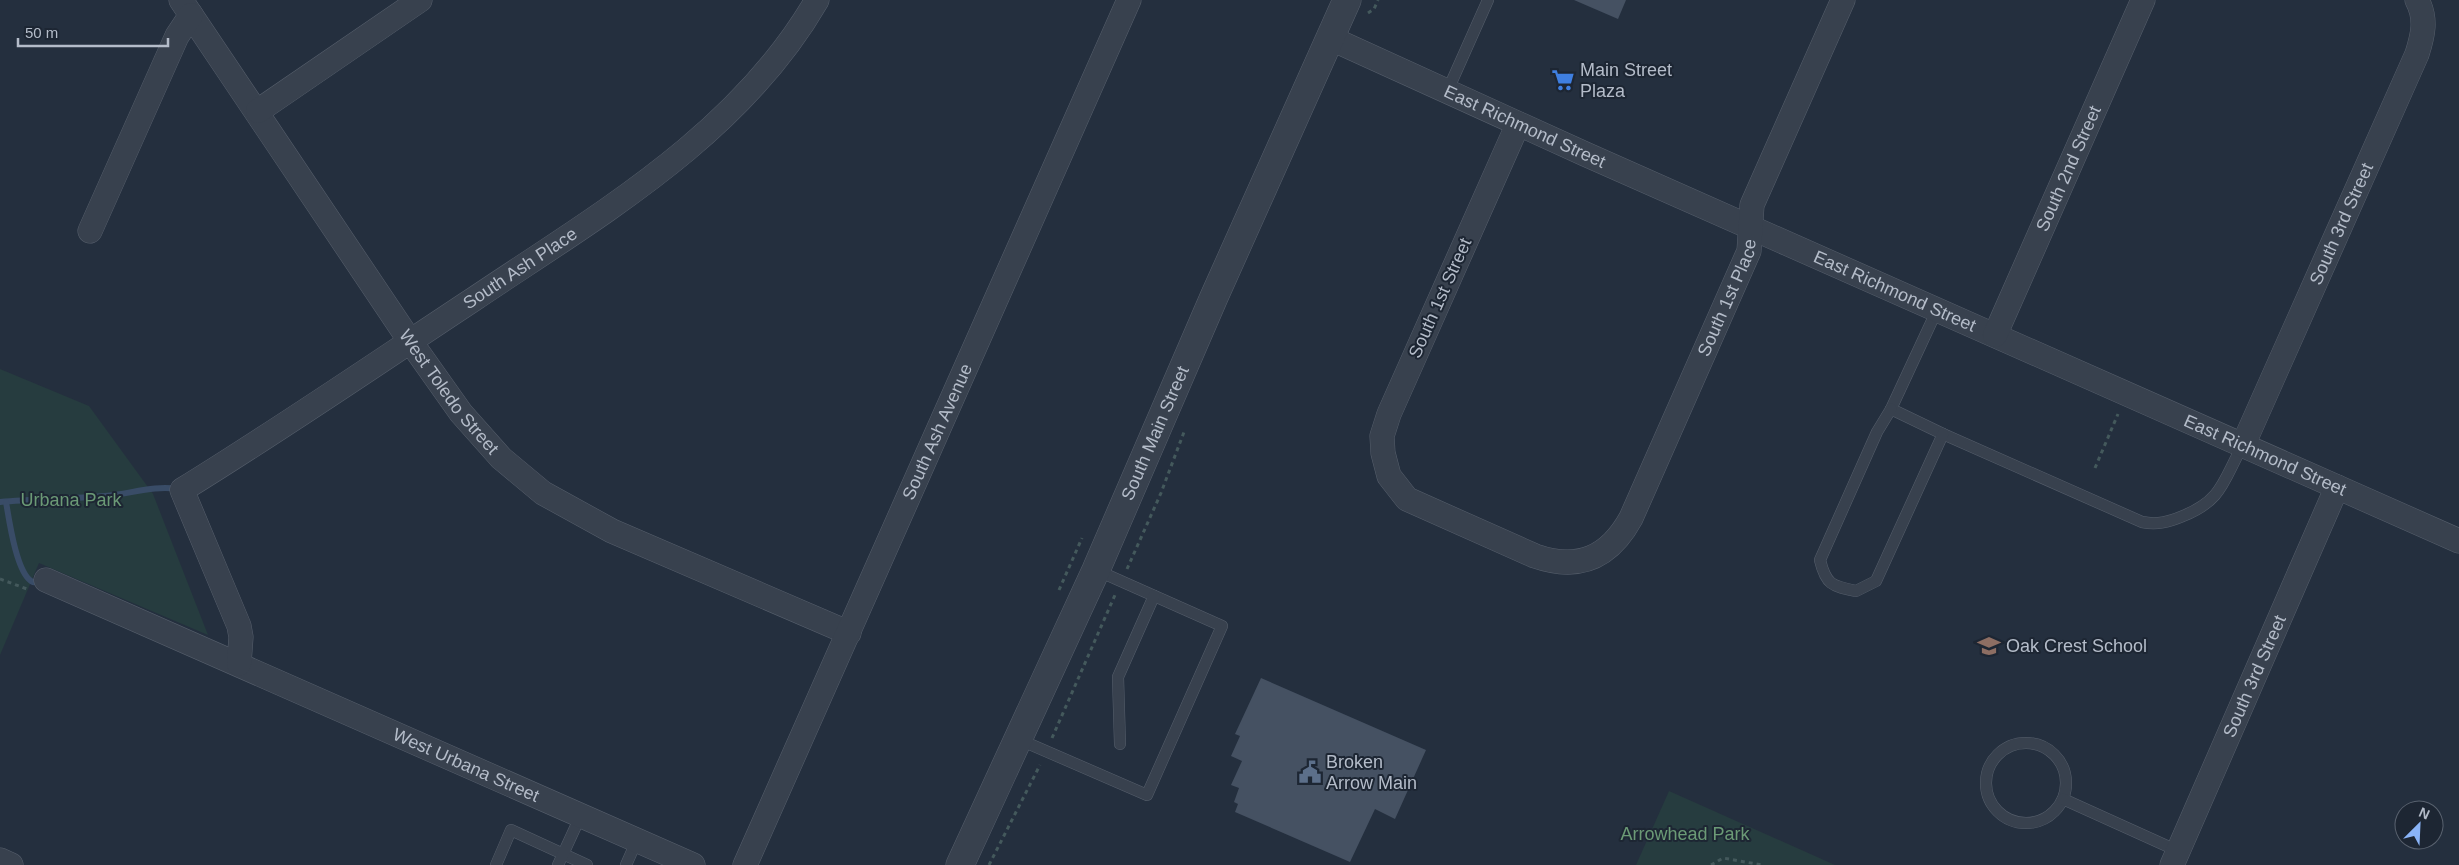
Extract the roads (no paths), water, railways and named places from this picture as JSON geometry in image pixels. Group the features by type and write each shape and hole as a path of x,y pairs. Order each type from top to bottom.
{"street":[{"path":"258,112 420,0"},
{"name":"South Ash Place","path":"240,664 241,637 239,626 182,490 342,388 644,185 695,145 735,106 775,60 817,0"},
{"name":"South Ash Avenue","path":"745,865 1129,0"},
{"name":"South Main Street","path":"960,865 1096,570 1214,297 1348,0"},
{"name":"South 1st Place","path":"1570,563 1593,558 1614,544 1631,518 1749,251 1752,205 1843,0"},
{"name":"South 2nd Street","path":"1995,336 2143,0"},
{"name":"South 3rd Street","path":"2243,445 2417,54 2423,34 2423,12 2417,0"},
{"path":"90,232 176,36 186,8"},
{"name":"West Toledo Street","path":"186,8 258,112 410,341 461,413 501,458 543,493 612,531 849,633"},
{"name":"East Richmond Street","path":"1330,38 1518,124 2459,541"},
{"name":"South 1st Street","path":"1518,124 1389,414 1382,436 1383,453 1389,476 1396,488 1407,499 1535,556 1551,562 1570,563"},
{"name":"South 3rd Street","path":"2175,858 2336,487"},
{"name":"West Urbana Street","path":"39,585 240,664 637,840 677,862"},
{"path":"0,860 11,865"}],"lane":[{"path":"1447,92 1488,0"},
{"path":"1937,310 1891,409 1877,432 1820,560 1824,577 1833,584 1856,590 1876,581 1943,434"},
{"path":"1891,409 2142,522 2152,524 2170,522 2201,509 2210,502 2217,494 2243,445"},
{"path":"1018,739 1147,795 1222,626 1096,570"},
{"path":"1120,744 1118,677 1154,596"},
{"path":"2027,742 2043,746 2056,755 2064,768 2067,784 2063,799 2054,812 2041,821 2026,823 2010,820 1997,811 1988,798 1986,782 1989,767 1998,754 2012,745 2027,742"},
{"path":"2063,799 2175,858"},
{"path":"560,860 580,815"},
{"path":"496,865 511,830 560,860 587,865"},
{"path":"626,865 637,840"}],"waterway":[{"path":"0,502 105,496 160,488 178,489"},
{"path":"6,502 11,532 21,567 31,581 35,583 42,581"}],"place":[{"name":"Main Street Plaza","path":"1563,80"},
{"name":"Oak Crest School","path":"1989,646"},
{"name":"Broken Arrow Main","path":"1310,772"}],"park label":[{"name":"Urbana Park","path":"71,500"},
{"name":"Arrowhead Park","path":"1685,834"}]}
